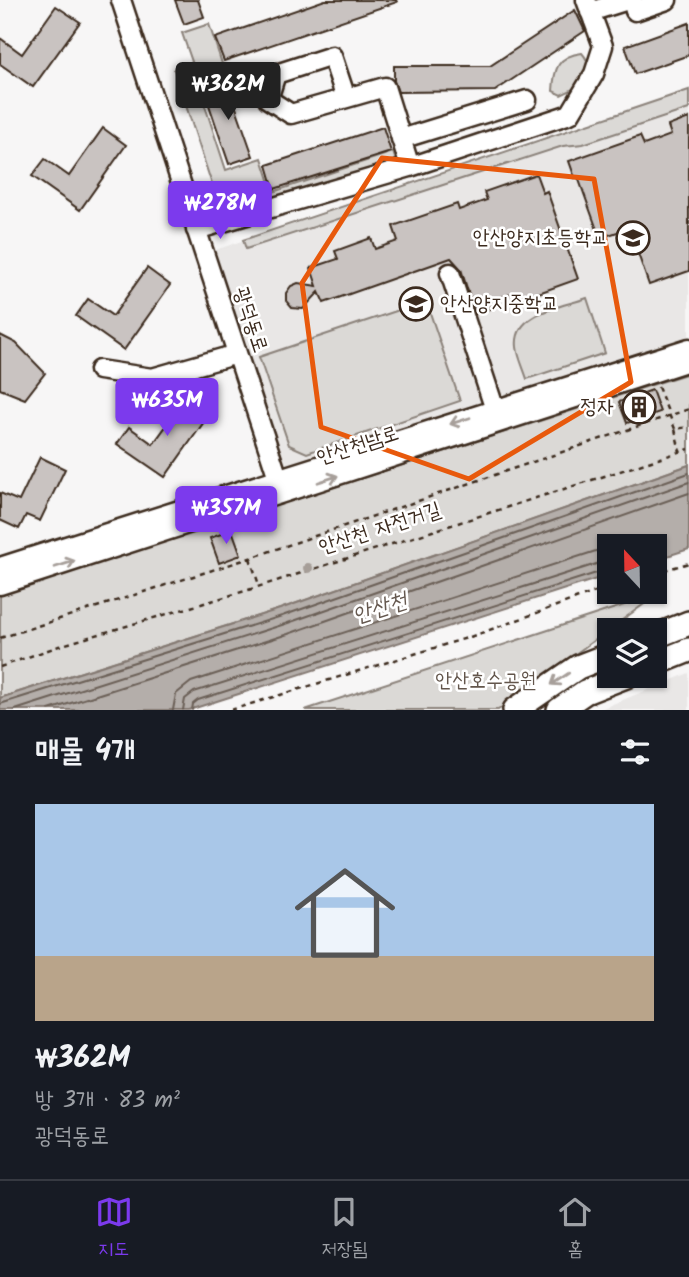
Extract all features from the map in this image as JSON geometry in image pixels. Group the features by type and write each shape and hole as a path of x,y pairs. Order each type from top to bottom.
{"main road":[{"path":"667,632 689,623"},
{"path":"667,659 689,650"},
{"path":"515,710 578,667 597,660"},
{"path":"559,710 585,692 597,687"}],"street":[{"name":"광덕동로","path":"121,0 281,486"},
{"path":"197,230 410,167 570,114 594,74 603,46 588,6 630,0 635,11 667,0"},
{"path":"346,98 385,87 410,167"},
{"path":"401,139 527,100"},
{"path":"450,273 495,410"},
{"name":"안산천남로","path":"0,585 495,410 689,348"},
{"path":"99,370 152,378 237,354"},
{"name":"안산천남로","path":"0,567 281,486 689,361"}],"path":[{"path":"652,373 675,429 680,452"},
{"path":"0,638 250,558 689,409"},
{"path":"675,429 689,427"},
{"name":"안산천 자전거길","path":"0,666 689,449"},
{"path":"250,558 259,585"},
{"path":"667,569 689,562"},
{"path":"231,710 470,637 597,591"}],"highlighted area":[{"path":"382,158 594,179 631,382 469,479 321,427 302,283"}],"shaded area":[{"name":"안산양지중학교","path":"689,91 689,336 286,468 215,250"},
{"path":"689,673 689,710 598,710 652,688 667,688 667,682"}],"green space":[{"path":"209,24 223,67 197,76 182,33"},
{"path":"582,53 588,65 582,85 561,95 553,91 559,64 567,57"},
{"path":"191,63 226,170 262,158 273,192 393,152 396,161 223,218 174,69"},
{"path":"689,90 689,109 583,144 563,146 246,249 243,240"},
{"path":"587,298 605,353 527,379 517,347 518,335 523,326 541,313"},
{"path":"426,301 460,401 307,453 289,445 259,357"},
{"path":"689,373 689,465 280,609 0,698 0,594"},
{"name":"안산호수공원","path":"628,604 644,604 625,618 597,618 597,638 498,710 305,710"}],"water":[{"name":"안산천","path":"689,465 689,549 667,556 667,534 597,534 597,579 189,710 0,710 0,698 280,609"}],"building":[{"path":"175,0 198,0 204,17 184,24"},
{"path":"325,0 397,2 224,61 215,38"},
{"path":"56,6 80,22 33,87 0,64 0,38 22,54"},
{"path":"575,10 585,31 495,91 398,92 394,81 394,66 490,66"},
{"path":"689,23 689,55 635,74 625,46"},
{"path":"226,79 253,156 229,164 203,87"},
{"name":"안산양지초등학교","path":"689,118 689,271 649,285 629,228 600,238 578,177 575,178 569,161 640,136 644,145 671,135 668,126"},
{"path":"383,127 391,152 274,189 267,165"},
{"path":"103,128 126,145 80,210 32,176 45,159 69,176"},
{"name":"안산양지중학교","path":"536,174 543,193 547,191 578,279 519,300 516,292 490,301 492,308 475,314 461,269 451,258 324,303 319,292 303,309 292,308 286,301 286,293 291,286 298,283 317,286 311,268 338,259 335,251 371,238 375,249 398,241 393,226 457,204 459,210 487,200 484,192"},
{"path":"147,268 170,285 124,350 76,316 88,299 113,316"},
{"path":"0,335 16,343 45,373 25,399 0,389"},
{"name":"정자","path":"652,390 660,412 627,423 619,402"},
{"path":"188,396 211,412 165,477 117,444 129,427 153,444"},
{"path":"40,457 65,469 40,521 26,515 19,529 0,520 0,493 19,501"},
{"path":"232,530 241,555 219,563 210,538"}],"place":[{"name":"안산양지초등학교","path":"633,238"},
{"name":"안산양지중학교","path":"416,304"},
{"name":"정자","path":"639,407"}]}
